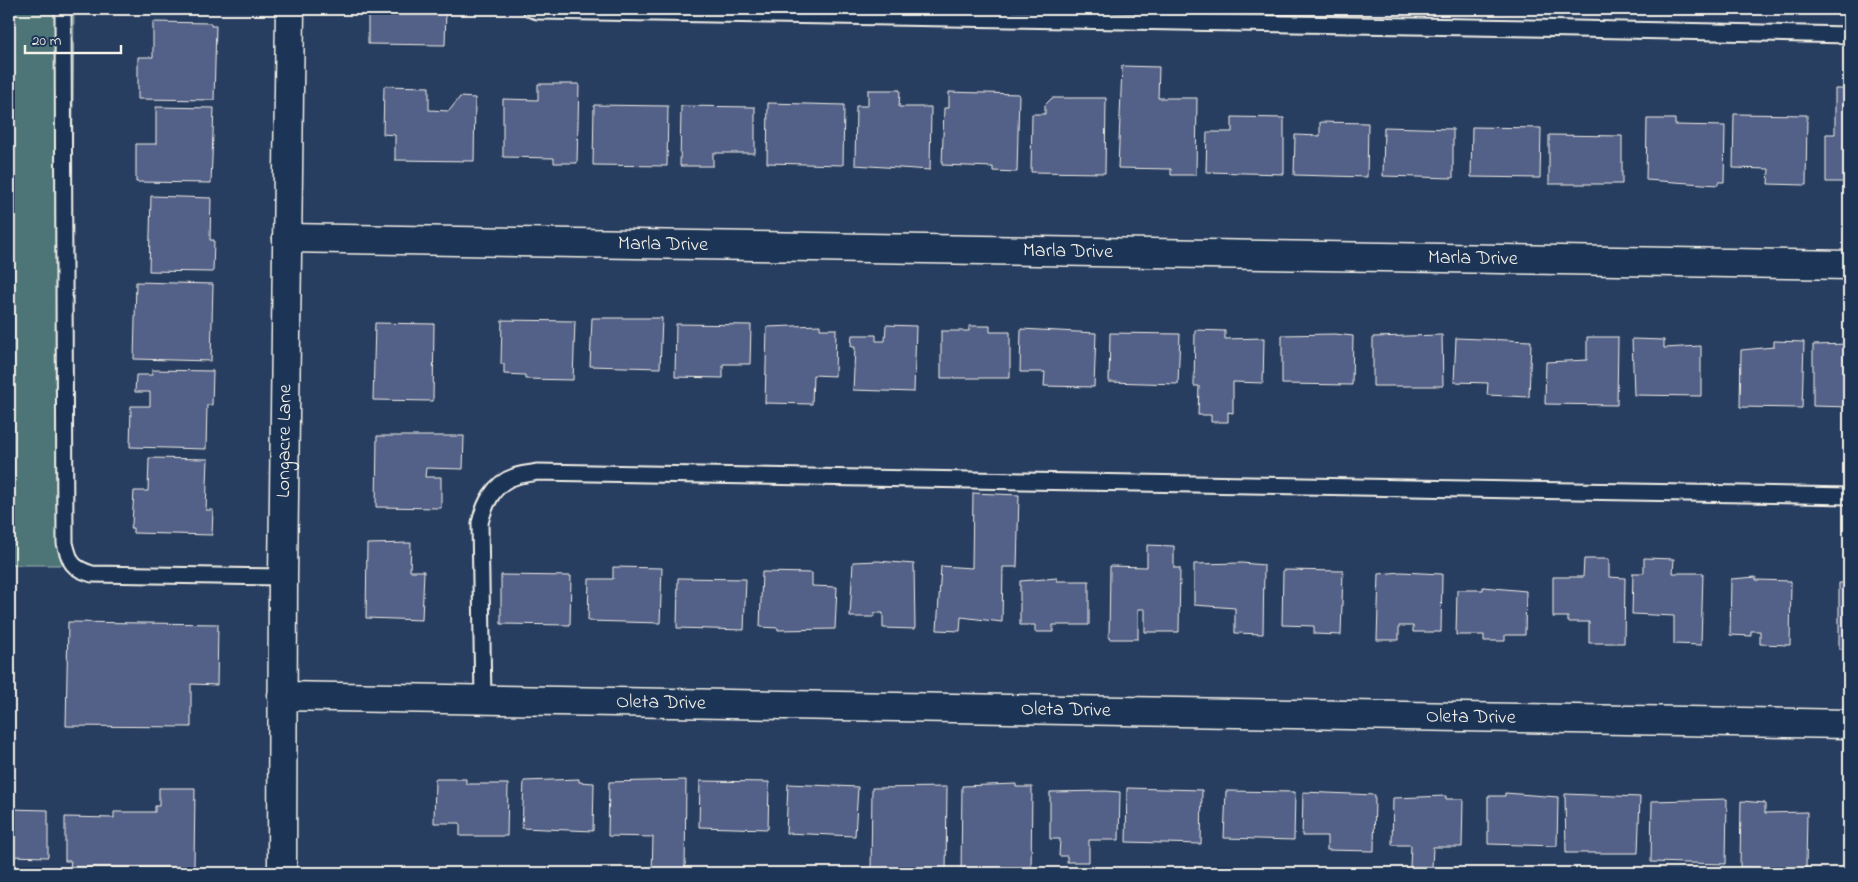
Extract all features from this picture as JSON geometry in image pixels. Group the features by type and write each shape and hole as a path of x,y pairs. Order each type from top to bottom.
{"street":[{"name":"Longacre Lane","path":"282,873 283,577 290,9"},
{"name":"Marla Drive","path":"287,238 1849,265"},
{"name":"Oleta Drive","path":"282,696 1849,724"}],"lane":[{"path":"63,9 64,543 69,557 77,569 92,574 283,577"},
{"path":"531,9 548,12 1849,35"},
{"path":"483,699 480,523 484,505 496,488 512,477 537,472 1849,496"}],"green space":[{"path":"9,9 74,9 68,565 9,565"}],"building":[{"path":"368,9 446,9 445,45 368,44"},
{"path":"153,22 211,23 211,26 216,26 214,100 138,99 138,57 153,57"},
{"path":"1122,66 1159,67 1158,98 1197,98 1196,175 1171,175 1171,169 1118,168"},
{"path":"538,84 579,84 577,163 554,163 554,158 503,157 503,99 538,100"},
{"path":"384,86 429,87 429,110 449,111 460,97 475,98 474,161 395,160 395,135 383,134"},
{"path":"1835,89 1849,89 1849,182 1826,182 1826,134 1835,134"},
{"path":"868,90 900,90 899,107 931,107 930,170 855,165 856,106 868,106"},
{"path":"949,92 1019,94 1017,172 993,171 993,167 942,165 944,108 949,108"},
{"path":"1052,98 1106,98 1105,173 1031,172 1032,114 1045,114 1045,105"},
{"path":"768,103 844,105 843,165 767,163"},
{"path":"594,105 668,106 667,166 593,165"},
{"path":"681,106 755,107 755,153 713,153 713,166 680,166"},
{"path":"156,107 214,108 211,183 136,182 136,144 156,144"},
{"path":"1734,114 1807,115 1806,185 1768,184 1769,169 1733,168"},
{"path":"1232,117 1284,118 1284,174 1206,172 1207,132 1232,132"},
{"path":"1647,119 1675,119 1675,125 1725,126 1724,182 1718,182 1718,185 1646,180"},
{"path":"1320,122 1368,123 1367,177 1294,175 1295,135 1320,136"},
{"path":"1384,127 1453,129 1453,178 1383,176"},
{"path":"1472,127 1541,128 1540,178 1471,177"},
{"path":"1549,135 1622,136 1622,184 1549,184"},
{"path":"151,196 211,198 210,240 214,240 213,272 149,271"},
{"path":"136,282 213,284 211,361 134,359"},
{"path":"592,318 662,318 660,368 590,366"},
{"path":"502,320 575,321 573,380 525,379 525,375 504,374 504,364 501,364"},
{"path":"375,323 434,324 433,401 373,400"},
{"path":"676,324 751,325 750,364 723,364 723,378 675,377"},
{"path":"820,325 820,329 836,329 835,376 813,375 812,404 765,403 767,327"},
{"path":"886,325 916,326 914,392 853,390 855,347 851,347 852,335 876,335 876,341 885,341"},
{"path":"969,326 990,326 990,332 1010,332 1010,378 941,378 941,331 969,331"},
{"path":"1021,329 1096,333 1094,387 1044,386 1045,372 1020,372"},
{"path":"1195,330 1225,331 1225,339 1264,338 1263,383 1233,382 1233,413 1228,412 1228,422 1211,422 1211,415 1198,415 1199,386 1194,386"},
{"path":"1110,333 1180,334 1178,384 1109,382"},
{"path":"1335,334 1353,336 1352,385 1282,384 1282,335"},
{"path":"1442,335 1443,386 1373,386 1373,337"},
{"path":"1587,337 1618,337 1617,405 1545,404 1546,362 1587,360"},
{"path":"1456,338 1531,341 1529,397 1487,395 1488,383 1454,382"},
{"path":"1632,339 1664,340 1664,348 1701,346 1701,396 1634,395"},
{"path":"1774,341 1804,342 1802,408 1740,407 1741,350 1774,347"},
{"path":"1849,344 1849,407 1813,406 1813,345"},
{"path":"152,370 213,371 212,405 207,405 206,449 130,447 131,406 150,406 150,392 135,392 136,375 152,375"},
{"path":"377,436 464,436 463,469 426,468 425,477 441,477 441,508 376,507"},
{"path":"149,458 208,459 206,510 213,510 212,535 133,533 133,528 130,528 132,524 134,491 148,491"},
{"path":"973,493 1019,495 1017,567 1003,567 1002,622 961,617 960,631 937,630 941,566 972,568"},
{"path":"411,543 410,571 424,571 422,620 366,618 367,544"},
{"path":"1147,545 1174,546 1174,568 1180,568 1179,632 1145,632 1145,609 1138,609 1138,639 1109,639 1110,566 1147,567"},
{"path":"1644,558 1674,559 1673,573 1703,573 1701,645 1674,644 1674,616 1632,614 1633,573 1644,573"},
{"path":"1584,559 1609,559 1609,577 1625,578 1624,643 1589,643 1589,622 1568,622 1568,617 1553,617 1553,577 1583,577"},
{"path":"878,561 914,564 915,629 883,628 883,613 874,613 874,617 850,617 853,562"},
{"path":"1242,563 1264,565 1263,634 1235,633 1235,608 1194,605 1194,564"},
{"path":"613,567 662,568 660,623 588,621 589,579 613,579"},
{"path":"1283,570 1343,571 1341,635 1314,634 1314,626 1282,625"},
{"path":"762,572 812,573 812,586 837,587 835,629 778,630 778,628 760,627"},
{"path":"1401,572 1442,574 1441,632 1413,632 1413,626 1399,626 1399,640 1377,640 1379,574"},
{"path":"501,575 571,576 570,625 501,624"},
{"path":"1756,577 1756,580 1791,581 1790,645 1760,644 1760,631 1751,631 1751,636 1730,635 1731,579"},
{"path":"678,578 746,579 744,630 677,628"},
{"path":"1057,578 1057,581 1089,581 1089,625 1053,625 1053,632 1035,632 1035,625 1020,625 1020,581"},
{"path":"1839,583 1849,583 1849,649 1839,649"},
{"path":"1483,587 1526,591 1525,635 1505,635 1505,641 1484,641 1484,635 1456,635 1457,590 1483,590"},
{"path":"68,622 218,624 217,685 191,684 191,727 66,726"},
{"path":"435,779 466,779 466,784 508,784 507,836 460,836 460,823 434,823"},
{"path":"579,779 579,782 594,783 593,831 522,828 524,781"},
{"path":"686,780 685,873 652,873 653,837 608,836 609,782"},
{"path":"700,781 769,782 768,829 699,827"},
{"path":"788,784 858,787 855,836 786,833"},
{"path":"1016,784 1016,787 1032,787 1031,873 961,873 962,786"},
{"path":"947,787 946,873 871,873 872,788"},
{"path":"159,788 195,788 194,867 70,867 71,861 65,861 65,817 114,818 114,812 155,812 155,806 159,806"},
{"path":"1127,788 1202,790 1201,844 1126,842"},
{"path":"1226,791 1295,792 1294,840 1224,838"},
{"path":"1050,792 1120,792 1119,840 1089,840 1089,862 1067,862 1067,856 1059,856 1060,839 1050,839"},
{"path":"1303,792 1375,795 1374,851 1327,850 1327,836 1302,836"},
{"path":"1505,793 1558,797 1557,846 1488,844 1488,796 1505,796"},
{"path":"1565,794 1640,797 1638,853 1566,853"},
{"path":"1446,796 1446,799 1463,799 1462,847 1433,847 1432,867 1410,867 1411,845 1392,845 1393,798"},
{"path":"1727,799 1726,864 1651,862 1652,801"},
{"path":"1741,801 1765,803 1765,813 1807,812 1806,868 1740,867"},
{"path":"9,809 48,810 48,857 9,856"},
{"path":"1846,812 1849,812 1849,869 1845,869"}]}
